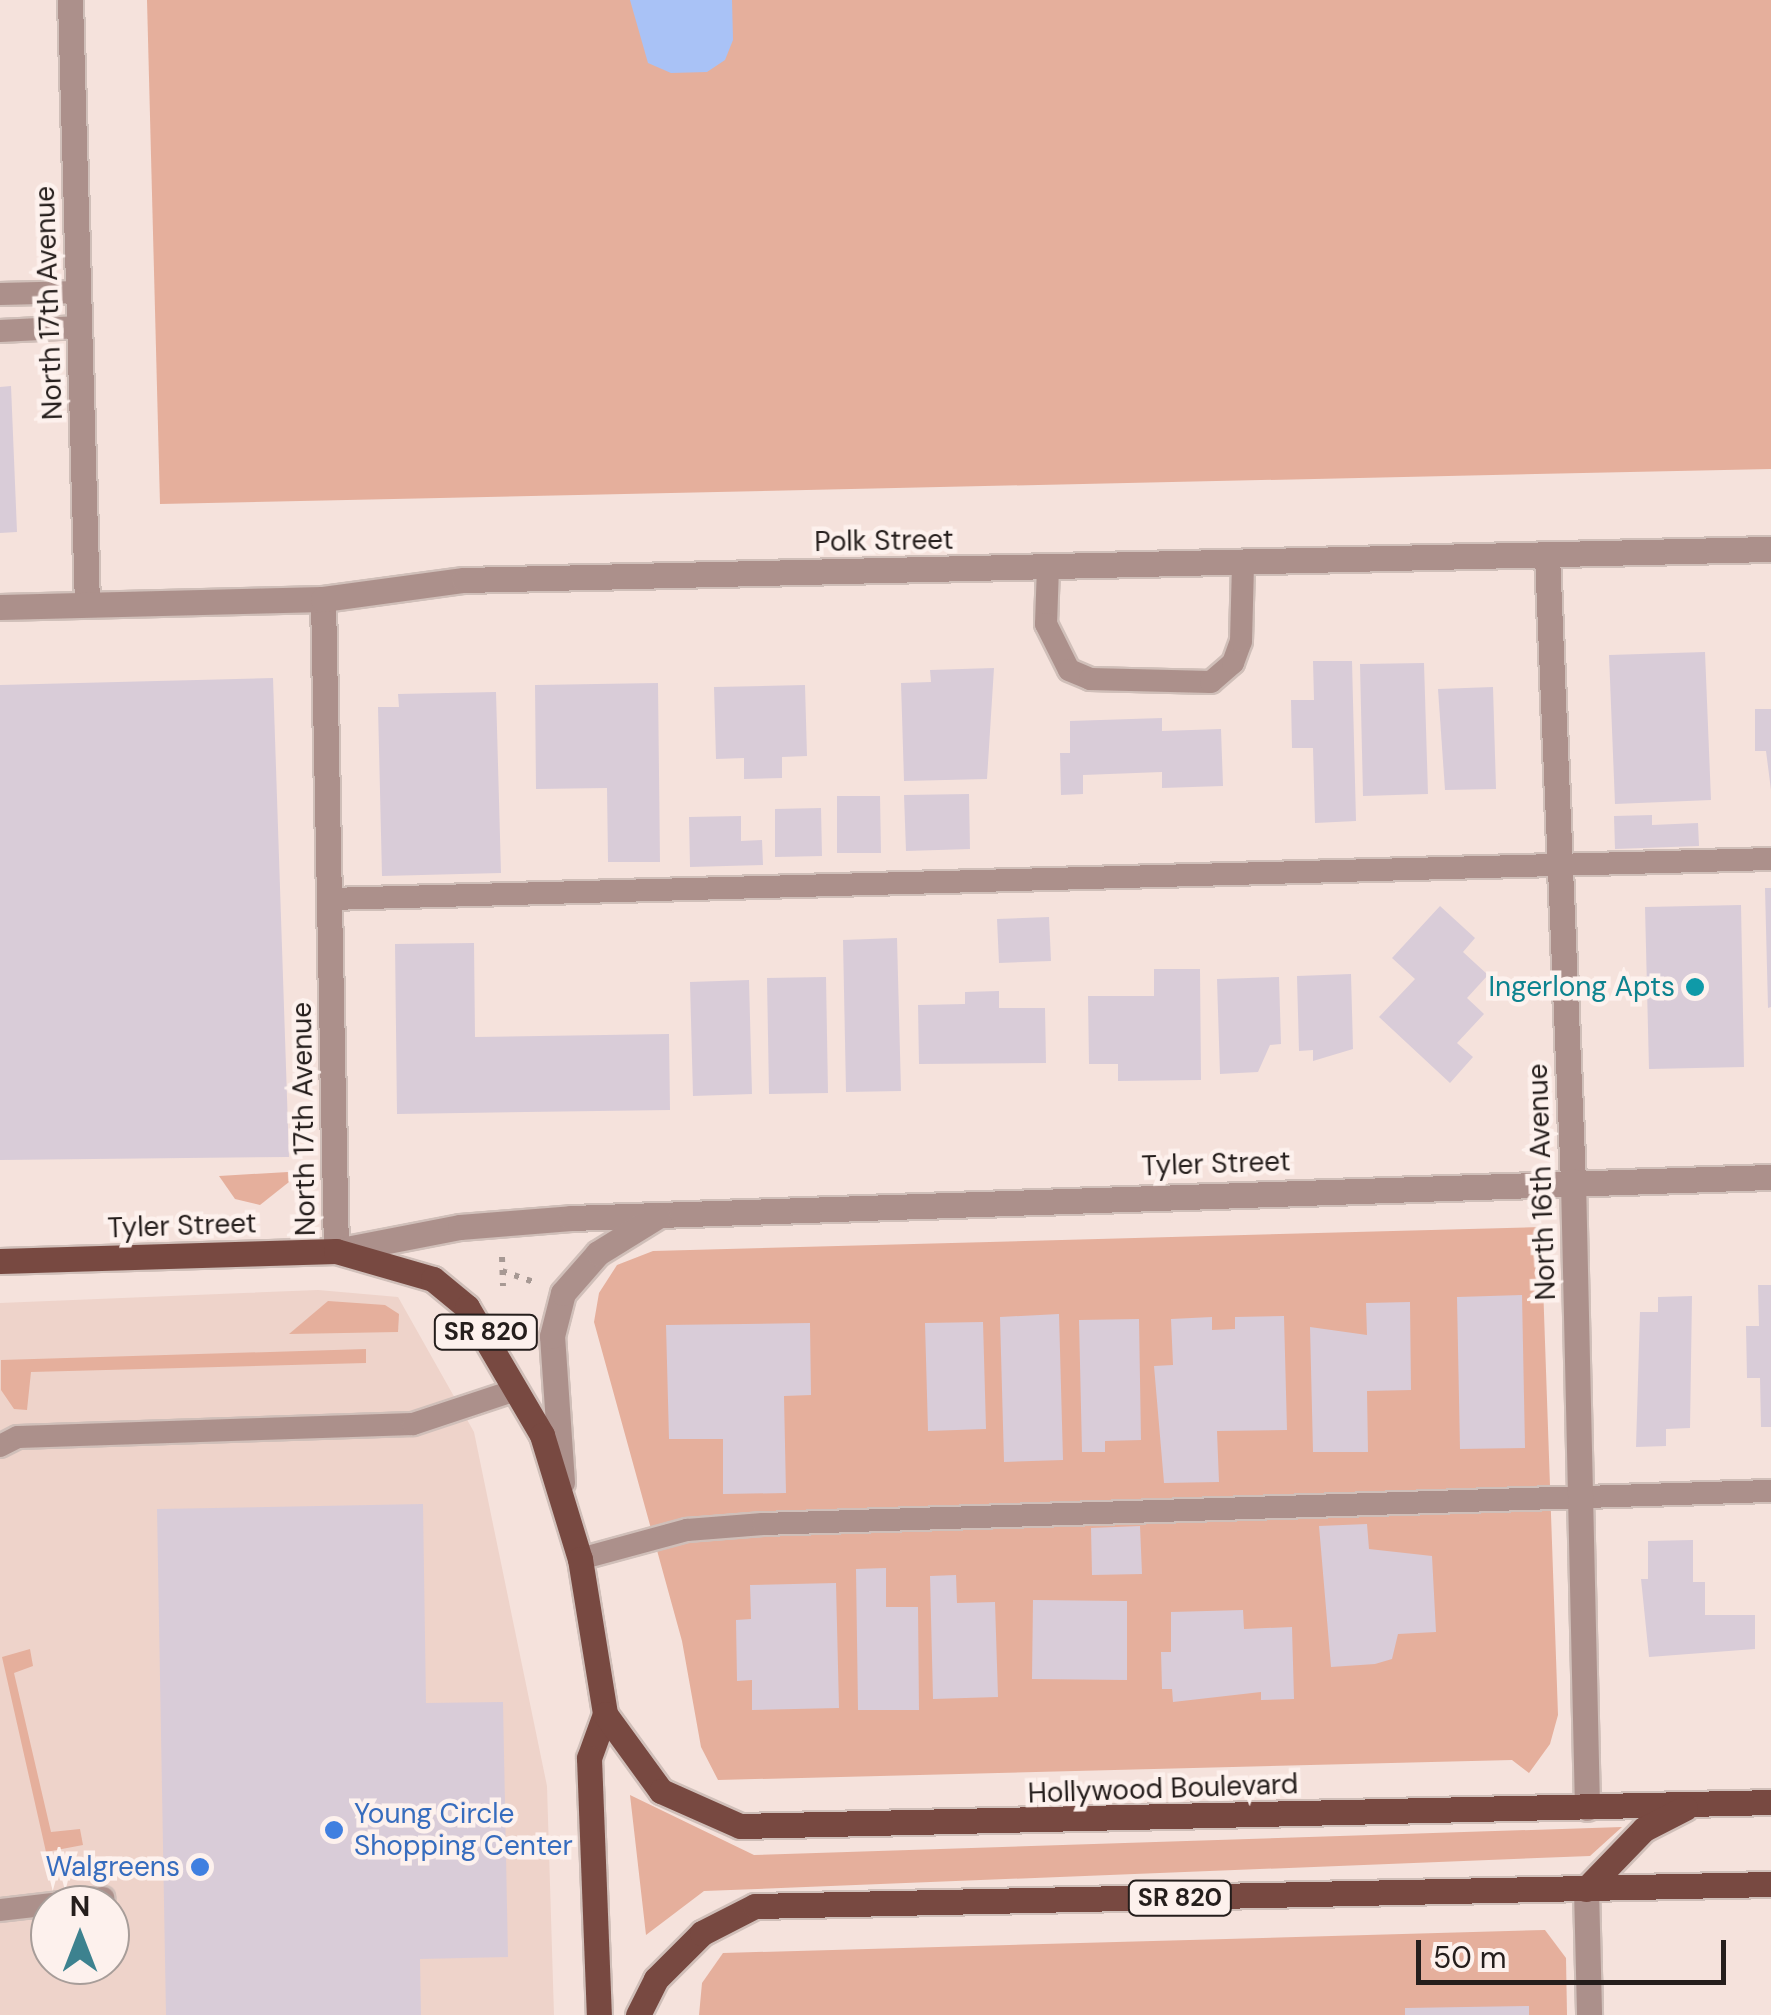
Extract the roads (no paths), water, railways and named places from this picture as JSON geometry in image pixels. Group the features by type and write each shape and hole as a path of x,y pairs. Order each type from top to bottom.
{"main road":[{"name":"Tyler Street","path":"0,1262 336,1251"},
{"name":"North 17th Avenue","path":"336,1251 432,1279 476,1319 516,1390 563,1491 580,1560 605,1714 590,1758 599,2015"},
{"name":"Hollywood Boulevard","path":"605,1714 661,1790 740,1826 1771,1802"},
{"path":"1586,1890 1644,1829 1694,1804"},
{"name":"SR 820","path":"638,2015 656,1978 702,1932 755,1906 1771,1884"}],"street":[{"name":"North 17th Avenue","path":"70,0 87,604"},
{"name":"Polk Street","path":"0,607 324,599 464,580 1771,550"},
{"name":"North 16th Avenue","path":"1547,556 1573,1181 1587,1808"},
{"name":"North 17th Avenue","path":"324,599 336,1251"},
{"name":"Tyler Street","path":"336,1251 460,1227 662,1214 1771,1177"},
{"name":"Tyler Street","path":"563,1491 552,1336 563,1293 598,1253 662,1214"},
{"path":"1586,1890 1589,2015"}],"lane":[{"path":"0,294 78,292"},
{"path":"0,331 80,327"},
{"path":"1048,567 1046,624 1069,670 1090,679 1210,682 1233,664 1241,642 1244,562"},
{"path":"330,900 1771,859"},
{"path":"0,1446 18,1436 413,1424 516,1390"},
{"path":"580,1560 687,1530 763,1524 1771,1491"},
{"path":"0,1910 30,1907"}],"water":[{"path":"630,0 732,0 733,40 725,60 707,72 671,73 648,63"}],"place":[{"name":"Ingerlong Apts","path":"1695,987"},
{"name":"Young Circle Shopping Center","path":"334,1830"},
{"name":"Walgreens","path":"200,1867"}]}
